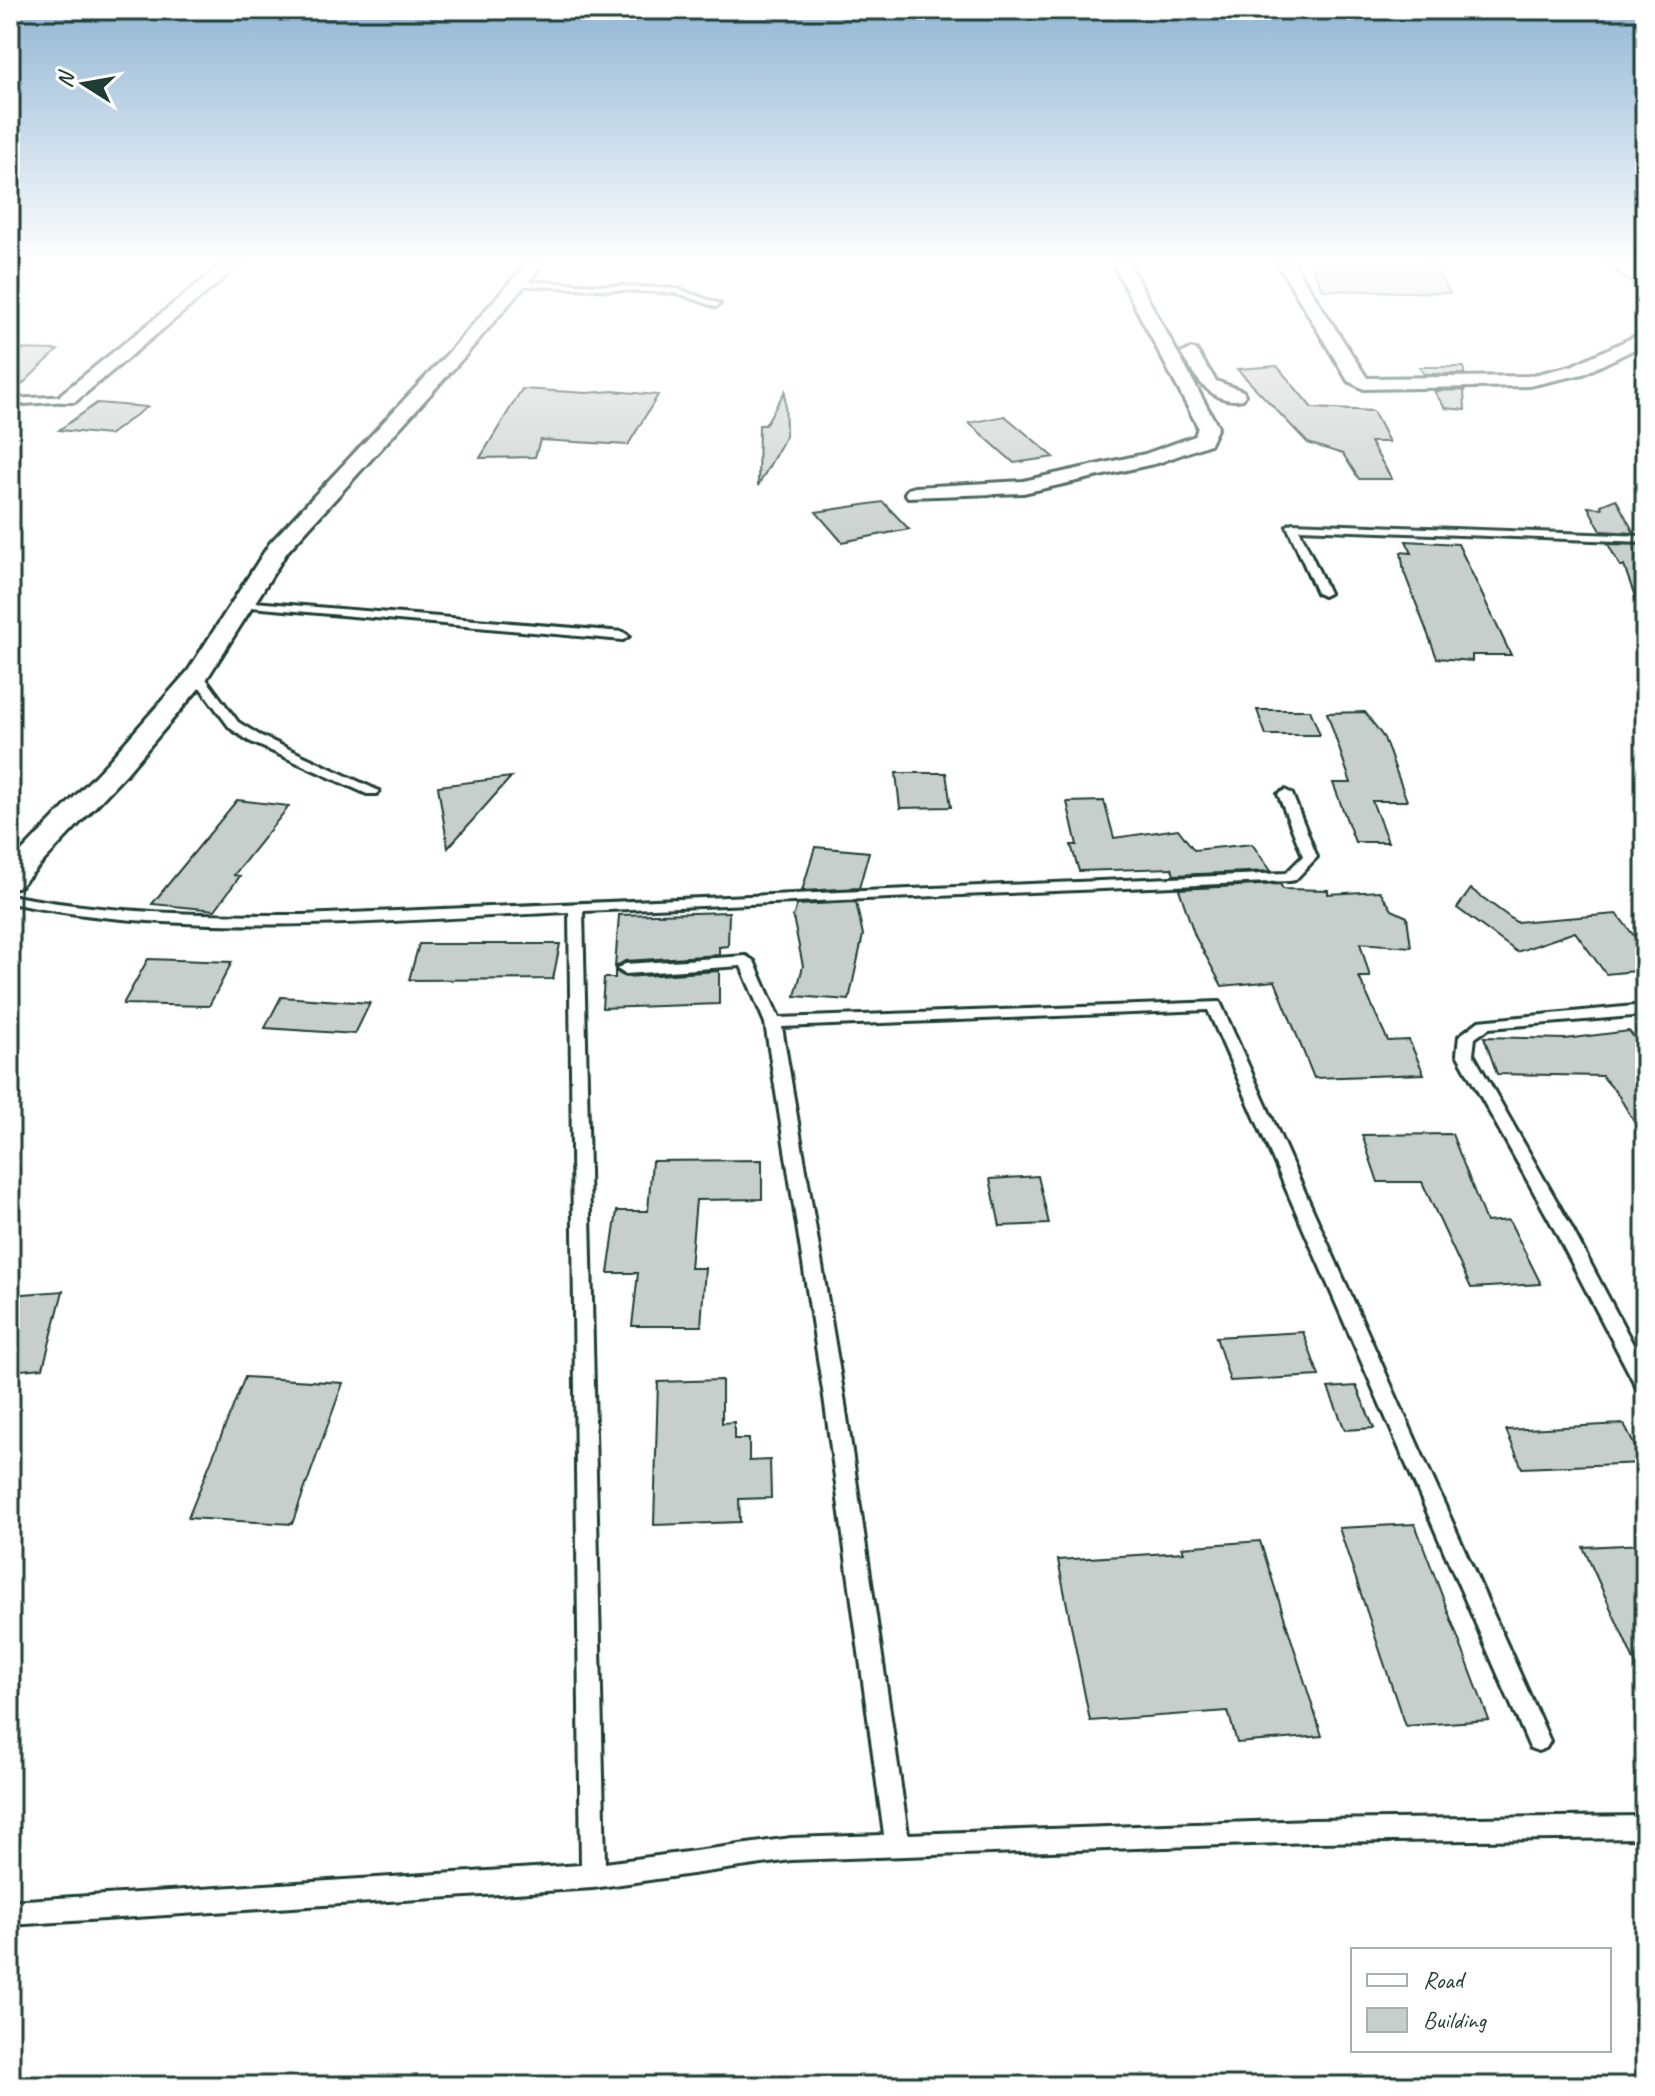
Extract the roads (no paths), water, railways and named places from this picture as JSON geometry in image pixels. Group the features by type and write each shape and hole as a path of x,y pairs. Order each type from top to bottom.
{"street":[{"path":"68,398 113,362"},
{"path":"10,880 117,768 197,675 278,548 447,362"},
{"path":"915,493 1023,487 1151,459 1203,440 1208,427 1173,362"},
{"path":"1195,362 1209,385 1236,395"},
{"path":"1345,362 1357,381 1364,384 1529,381 1577,370 1594,362"}],"lane":[{"path":"10,402 68,398"},
{"path":"1323,593 1292,526 1645,539"},
{"path":"243,604 623,636"},
{"path":"197,675 234,725 277,750 372,791"},
{"path":"10,899 39,906 214,920 1290,877 1310,857 1285,794"},
{"path":"576,907 593,1876"},
{"path":"625,969 746,961 773,1023 834,1397 897,1844"},
{"path":"773,1023 1214,1005 1538,1741"},
{"path":"1645,1010 1485,1024 1467,1036 1465,1054 1559,1221 1645,1385"},
{"path":"10,1913 593,1876 791,1849 1312,1831 1645,1827"}]}
